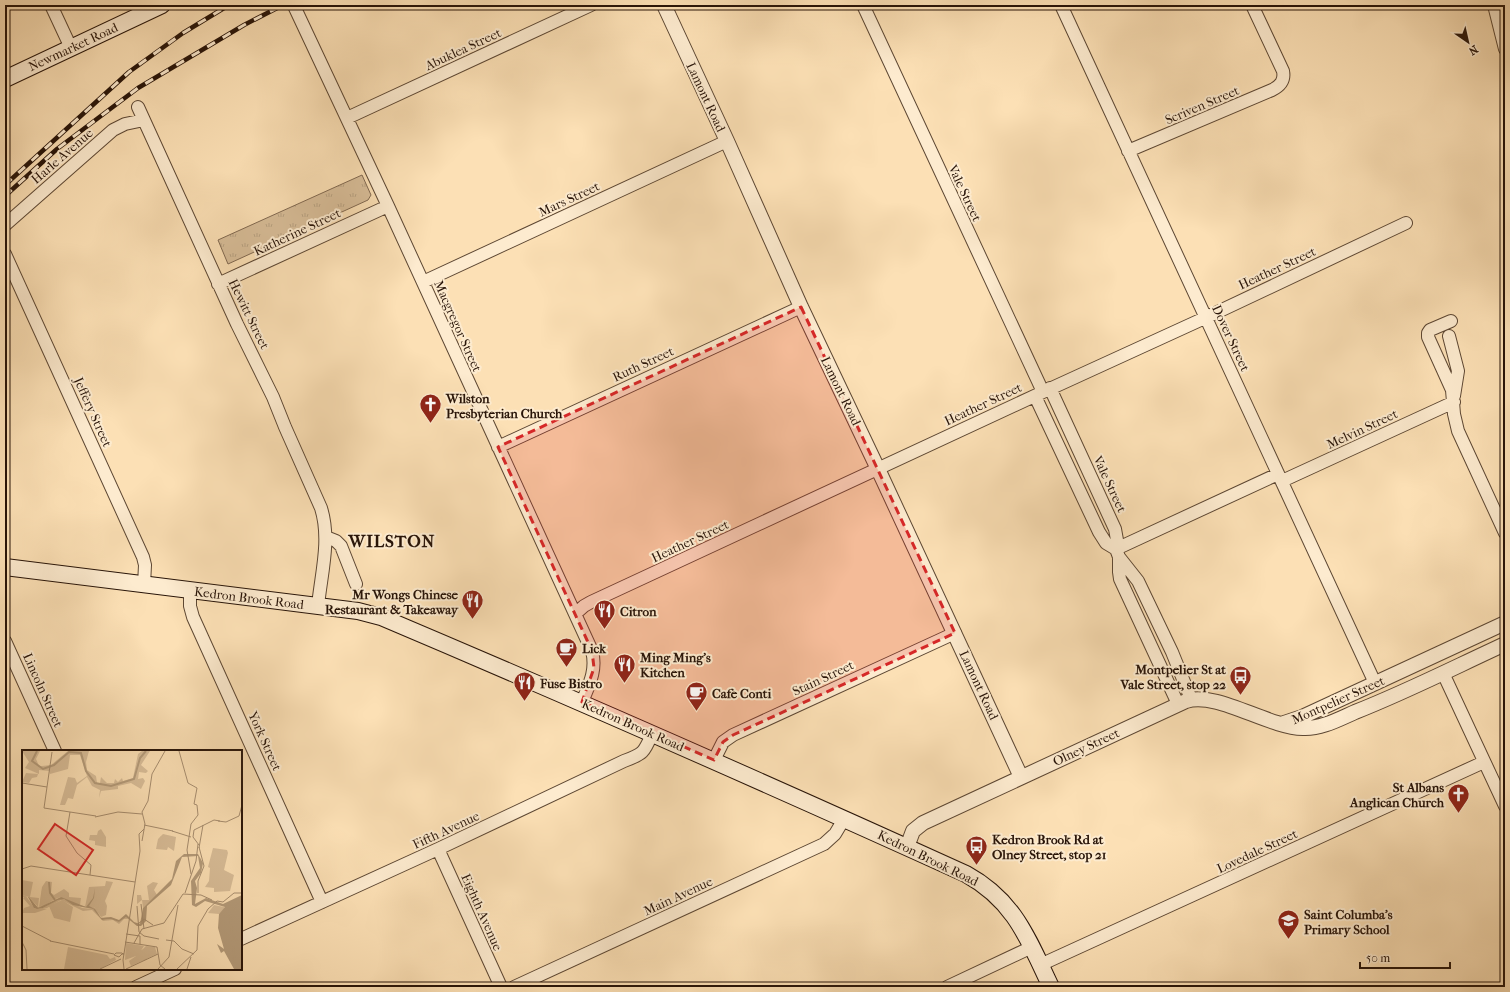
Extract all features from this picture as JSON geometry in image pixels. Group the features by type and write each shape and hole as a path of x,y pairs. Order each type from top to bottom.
{"main road":[{"name":"Newmarket Road","path":"5,79 162,5"},
{"name":"Kedron Brook Road","path":"5,567 358,611 381,617 582,702 966,874 989,889 1009,909 1024,932 1051,987"}],"street":[{"path":"51,5 71,48"},
{"name":"Abuklea Street","path":"347,118 591,5"},
{"name":"Lamont Road","path":"664,5 801,307 1021,776"},
{"name":"Vale Street","path":"863,5 1043,392 1116,533 1118,540 1117,553 1120,580 1185,702"},
{"name":"Dover Street","path":"1061,5 1207,317 1375,683"},
{"name":"Scriven Street","path":"1128,151 1279,86 1283,80 1282,69 1252,5"},
{"path":"1495,5 1505,18"},
{"path":"1495,5 1505,49"},
{"name":"Macgregor Street","path":"295,8 388,206 592,651 594,660 592,677 582,702"},
{"name":"Hewitt Street","path":"138,106 218,284 273,397 324,517 326,537 318,606"},
{"name":"Harle Avenue","path":"5,225 113,130 125,124 144,120"},
{"name":"Mars Street","path":"422,282 727,141"},
{"name":"Katherine Street","path":"218,284 388,206"},
{"name":"Heather Street","path":"575,614 591,602 1207,317 1406,223"},
{"name":"Jeffery Street","path":"5,254 143,557 145,565 144,585"},
{"name":"Ruth Street","path":"498,447 801,307"},
{"path":"1451,321 1430,330 1428,336 1450,384 1454,399 1458,431 1505,533"},
{"path":"1449,336 1458,371 1454,399"},
{"name":"Vale Street","path":"1043,392 1093,522 1104,540 1117,553 1138,581 1172,652 1185,702"},
{"name":"Melvin Street","path":"1117,553 1280,477 1454,399"},
{"path":"326,537 336,541 341,546 356,584"},
{"name":"York Street","path":"190,591 190,606 193,617 322,902"},
{"name":"Montpelier Street","path":"1281,724 1302,717 1505,623"},
{"name":"Stain Street","path":"714,760 723,742 733,735 955,633"},
{"name":"Lincoln Street","path":"5,641 55,750"},
{"name":"Montpelier Street","path":"1281,724 1303,728 1322,725 1366,708 1505,644"},
{"path":"1443,673 1505,806"},
{"name":"Olney Street","path":"907,847 911,834 919,825 1021,776 1185,702 1211,700 1281,724"},
{"name":"Fifth Avenue","path":"242,939 438,849 624,761 638,756 643,752 652,734"},
{"name":"Lovedale Street","path":"1040,965 1484,762"},
{"name":"Main Avenue","path":"514,987 824,844 835,834 844,819"},
{"name":"Eighth Avenue","path":"438,849 501,987"},
{"path":"946,987 1032,947"},
{"path":"136,987 173,970"}],"highlighted area":[{"path":"801,307 955,633 733,735 723,742 714,760 582,702 594,668 592,651 498,447"}],"green space":[{"path":"362,175 371,195 368,200 228,264 218,240"}],"railway":[{"path":"5,185 129,72 183,33 229,5"},
{"path":"5,196 57,149 138,88 244,25 283,5"}],"place":[{"name":"Wilston Presbyterian Church","path":"430,424"},
{"name":"Mr Wongs Chinese Restaurant & Takeaway","path":"473,620"},
{"name":"Citron","path":"604,630"},
{"name":"Lick","path":"566,668"},
{"name":"Ming Ming's Kitchen","path":"624,684"},
{"name":"Montpelier St at Vale Street, stop 22","path":"1241,696"},
{"name":"Fuse Bistro","path":"525,702"},
{"name":"Cafe Conti","path":"696,712"},
{"name":"St Albans Anglican Church","path":"1459,814"},
{"name":"Kedron Brook Rd at Olney Street, stop 21","path":"977,866"},
{"name":"Saint Columba's Primary School","path":"1289,940"}],"district":[{"name":"WILSTON","path":"392,541"}]}
